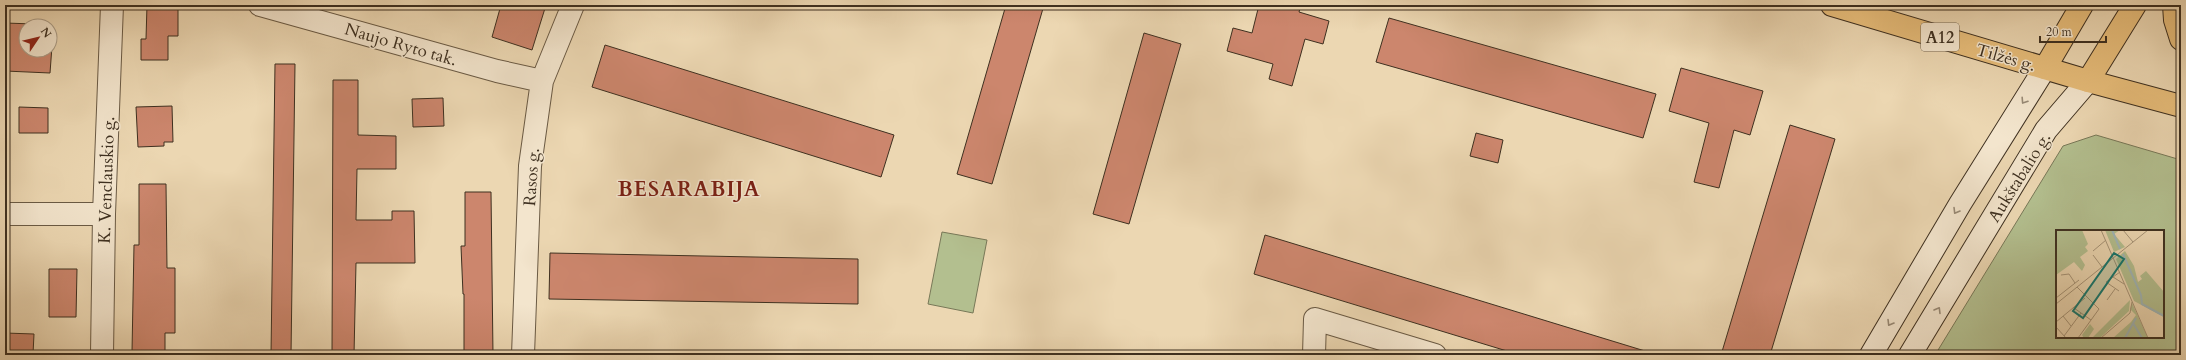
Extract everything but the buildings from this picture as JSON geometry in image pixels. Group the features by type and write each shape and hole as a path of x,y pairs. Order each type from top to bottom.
{"main road":[{"name":"Tilžės g.","path":"1832,5 2088,81 2181,106"},
{"name":"Aukštabalio g.","path":"2045,68 2082,5"},
{"name":"Aukštabalio g.","path":"2088,81 2135,5"},
{"path":"2174,5 2175,20 2181,40"}],"street":[{"name":"K. Venclauskio g.","path":"102,355 104,214 112,5"},
{"name":"Naujo Ryto tak.","path":"260,5 496,71 542,81"},
{"name":"Rasos g.","path":"523,355 530,166 542,81 573,5"},
{"name":"Aukštabalio g.","path":"1871,355 1960,204 2045,68"},
{"name":"Aukštabalio g.","path":"1910,355 2046,130 2088,81"},
{"path":"5,214 104,214"},
{"path":"1314,355 1315,319 1435,355"}],"green space":[{"path":"2096,135 2181,160 2181,355 1935,355 2063,146"},
{"path":"942,232 987,240 973,313 928,304"}],"district":[{"name":"BESARABIJA","path":"689,189"}]}
